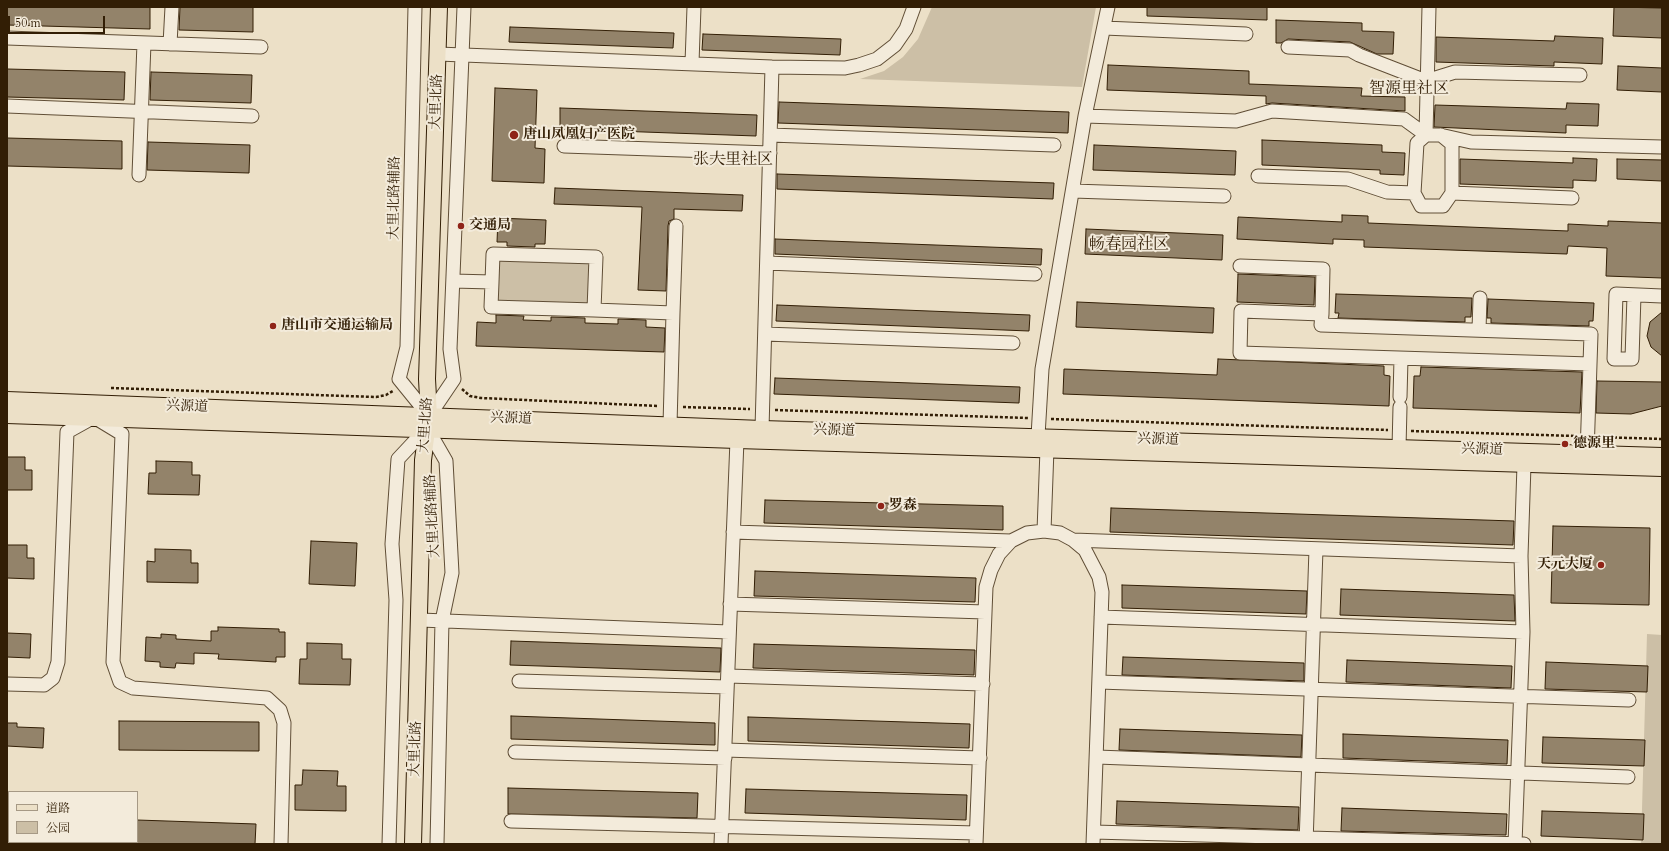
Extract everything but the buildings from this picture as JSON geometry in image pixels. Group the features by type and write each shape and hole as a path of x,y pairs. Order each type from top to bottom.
{"main road":[{"name":"大里北路","path":"413,844 423,460 428,422 428,371 440,7"},
{"name":"兴源道","path":"7,400 737,440 1399,448 1662,456"},
{"name":"兴源道","path":"7,414 94,417 670,425 1524,464 1662,468"}],"street":[{"path":"170,44 172,7"},
{"name":"大里北路辅路","path":"415,7 407,347 399,379 428,422 446,461 452,573 442,621 437,844"},
{"path":"389,844 396,600 392,544 398,459 428,422 454,379 450,349 464,7"},
{"path":"692,63 694,7"},
{"path":"1044,531 1042,443 1039,419 1042,369 1085,116 1108,7"},
{"path":"438,54 772,67 845,68 877,59 895,45 906,29 911,8"},
{"path":"1427,8 1426,135 1417,143 1414,192 1421,206 1443,206 1452,193 1452,144 1440,135"},
{"path":"1104,28 1246,34"},
{"path":"7,38 261,47"},
{"path":"139,175 144,43"},
{"path":"1288,47 1350,50 1426,81 1455,72 1580,75"},
{"path":"762,429 772,67"},
{"path":"7,106 252,116"},
{"path":"1085,116 1236,121 1272,111 1404,119 1426,135 1440,135 1471,142 1662,147"},
{"path":"770,135 1054,145"},
{"path":"564,146 770,153"},
{"path":"1258,176 1348,179 1387,192 1414,192"},
{"path":"1072,191 1224,196"},
{"path":"1452,193 1572,198"},
{"path":"670,425 676,226"},
{"path":"594,310 596,257 493,254 491,307 673,313"},
{"path":"766,263 1035,274"},
{"path":"1240,266 1323,269 1321,325 1591,334 1587,454"},
{"path":"453,281 492,282"},
{"path":"1634,295 1632,359 1614,359 1616,294 1662,296"},
{"path":"1479,330 1480,298"},
{"path":"1322,314 1241,310 1240,353 1590,364"},
{"path":"765,334 1013,343"},
{"path":"1399,448 1401,359"},
{"path":"7,684 44,685 53,678 55,673 58,662 66,432 94,417 122,434 114,662 120,682 134,688 267,698 280,710 284,723 281,844"},
{"path":"721,844 737,440"},
{"path":"1515,844 1523,632 1521,556 1524,464"},
{"path":"511,821 722,827 976,838 986,587 991,570 999,554 1011,541 1027,533 1044,531 1060,533 1073,540 1085,550 1100,577 1102,592 1094,838 1524,844"},
{"path":"733,532 1011,541"},
{"path":"1073,540 1521,556"},
{"path":"1306,841 1316,549"},
{"path":"730,604 986,612"},
{"path":"1101,617 1523,632"},
{"path":"420,620 729,632"},
{"path":"518,681 983,684"},
{"path":"1099,682 1629,700"},
{"path":"515,752 980,758"},
{"path":"1096,757 1628,777"}],"path":[{"path":"109,388 376,397 386,395 394,390 399,379"},
{"path":"454,379 460,388 470,396 481,398 763,410 1662,439"}],"green space":[{"path":"932,7 1096,7 1082,87 860,79 884,71 903,57 918,39"},
{"path":"496,256 593,260 592,307 494,304"},
{"path":"1647,634 1662,635 1662,844 1641,844"}],"place":[{"name":"唐山凤凰妇产医院","path":"514,135"},
{"name":"交通局","path":"461,226"},
{"name":"唐山市交通运输局","path":"273,326"},
{"name":"德源里","path":"1565,444"},
{"name":"罗森","path":"881,506"},
{"name":"天元大厦","path":"1601,565"}],"district":[{"name":"智源里社区","path":"1409,89"},
{"name":"张大里社区","path":"733,160"},
{"name":"畅春园社区","path":"1129,245"}]}
